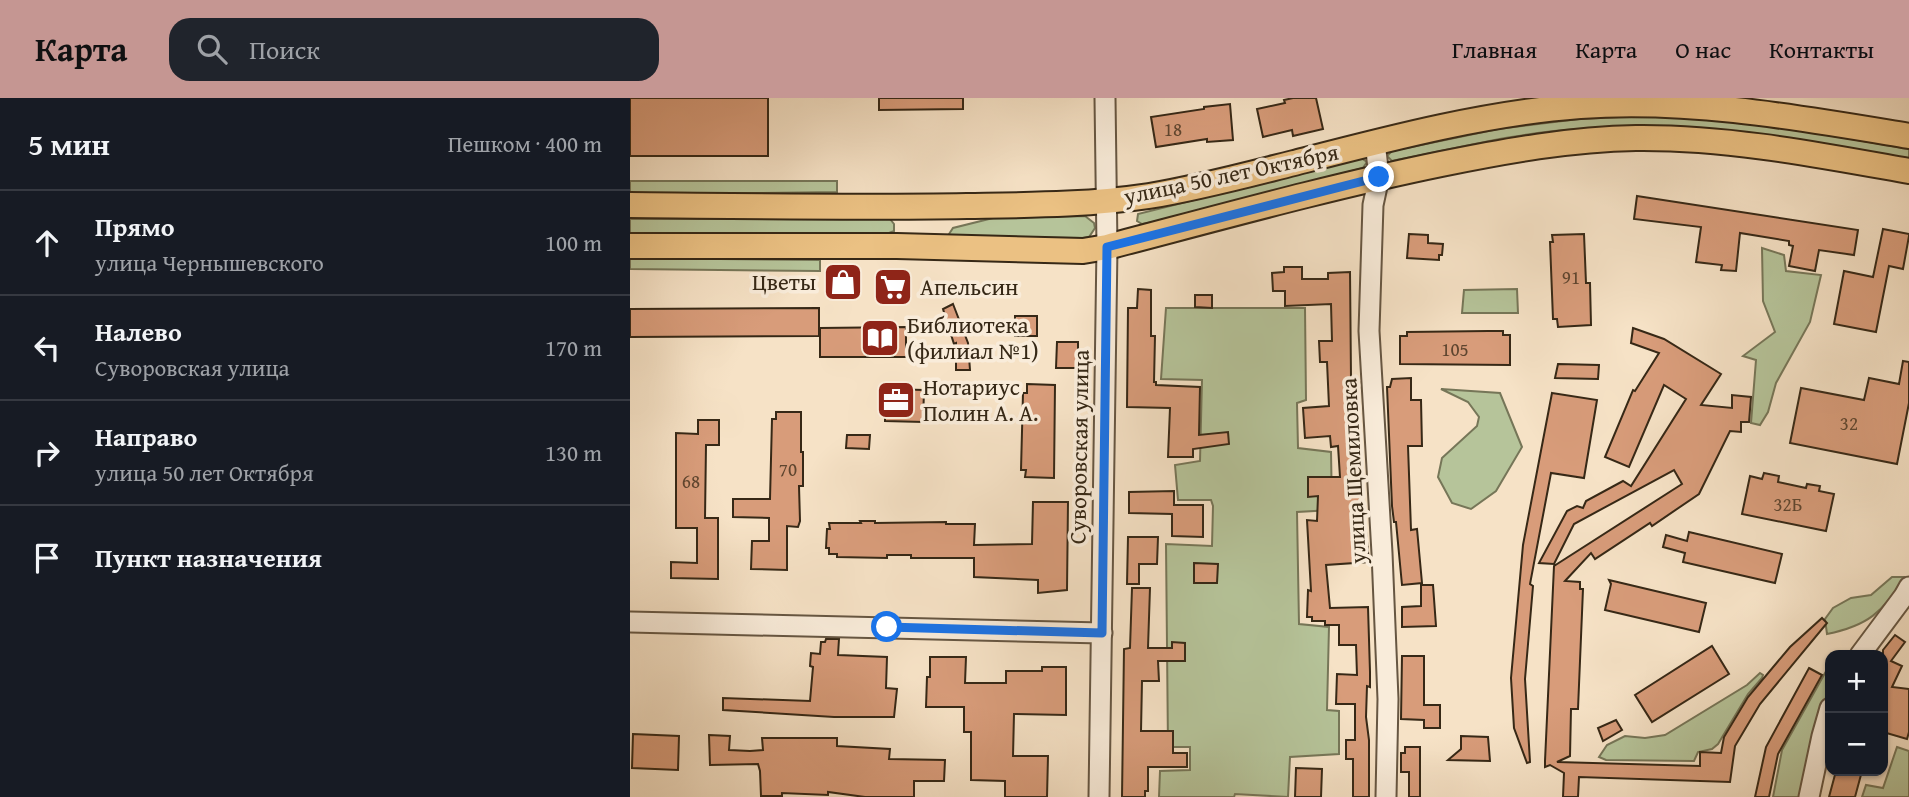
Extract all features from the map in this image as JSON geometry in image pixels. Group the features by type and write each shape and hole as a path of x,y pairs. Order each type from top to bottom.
{"main road":[{"name":"улица 50 лет Октября","path":"630,205 953,206 1106,201 1149,196 1375,142 1498,117 1610,104 1697,105 1909,136"},
{"name":"улица 50 лет Октября","path":"630,246 909,246 1083,251 1379,177 1500,152 1611,139 1695,140 1798,151 1909,171"},
{"path":"909,246 921,235 923,226 922,218 910,206"},
{"path":"949,247 940,242 935,227 943,210 953,206"}],"street":[{"name":"Суворовская улица","path":"1099,797 1107,247 1105,98"},
{"name":"улица Щемиловка","path":"1375,142 1379,177 1373,205 1369,331 1387,673 1387,797"},
{"path":"1864,650 1909,587"},
{"path":"630,622 1102,633"},
{"path":"1809,797 1829,713"}],"green space":[{"path":"1639,116 1707,119 1808,132 1909,149 1909,159 1746,135 1622,128 1534,134 1392,161 1387,156 1392,151 1498,129 1579,119"},
{"path":"1361,158 1367,162 1363,168 1153,222 1142,224 1137,221 1138,214"},
{"path":"630,181 837,181 837,192 630,195"},
{"path":"1085,216 1094,223 1095,228 1089,237 1083,238 952,237 949,234 953,228 997,217"},
{"path":"630,219 890,219 894,224 894,231 884,235 630,234"},
{"path":"1762,248 1784,255 1786,271 1821,275 1810,322 1776,383 1768,412 1760,425 1751,423 1756,360 1743,356 1775,332 1763,301"},
{"path":"630,258 820,260 820,271 630,269"},
{"path":"1517,289 1518,313 1462,313 1464,290"},
{"path":"1166,308 1305,308 1306,400 1297,403 1298,448 1331,452 1332,510 1297,512 1299,624 1329,627 1327,710 1339,711 1339,754 1290,757 1288,797 1235,794 1234,797 1159,797 1160,771 1190,770 1190,747 1168,747 1166,544 1212,546 1213,506 1211,500 1178,500 1175,465 1200,461 1202,380 1161,379"},
{"path":"1441,389 1500,393 1522,447 1496,491 1471,509 1452,503 1438,477 1442,458 1477,426 1479,417 1468,402"},
{"path":"1892,577 1904,577 1889,600 1873,616 1853,627 1827,634 1825,619 1833,608 1851,598 1871,595"},
{"path":"1760,673 1762,678 1748,694 1718,744 1712,749 1698,752 1694,761 1606,760 1599,757 1607,745 1625,736 1645,738 1665,735 1747,685"},
{"path":"1825,673 1825,706 1802,797 1773,797 1782,750"},
{"path":"1897,747 1909,751 1909,797 1862,797 1866,785 1883,788"}],"building":[{"path":"630,98 768,98 768,156 630,156"},
{"path":"879,98 963,98 963,109 879,110"},
{"path":"1316,98 1323,129 1293,136 1292,130 1263,137 1257,109 1285,103 1284,100"},
{"path":"1230,104 1233,140 1207,142 1207,139 1156,147 1151,117"},
{"path":"1637,196 1858,230 1854,255 1819,250 1815,271 1789,266 1793,246 1789,245 1789,241 1740,233 1736,271 1721,270 1722,265 1696,262 1701,227 1634,219"},
{"path":"1883,229 1909,236 1903,269 1889,266 1876,332 1834,324 1844,271 1873,277"},
{"path":"1409,234 1428,235 1428,243 1443,244 1439,260 1407,258"},
{"path":"1584,234 1586,283 1590,283 1591,325 1558,327 1557,319 1553,319 1550,242 1553,242 1552,235"},
{"path":"1284,267 1302,267 1302,279 1328,279 1328,273 1350,272 1351,378 1369,562 1326,565 1330,608 1368,607 1370,687 1367,686 1366,717 1369,740 1369,797 1353,797 1353,759 1346,759 1346,740 1355,740 1355,704 1336,704 1337,674 1357,675 1356,645 1339,645 1339,625 1325,625 1325,621 1312,621 1312,617 1307,617 1308,590 1311,591 1307,520 1317,521 1318,496 1308,497 1308,477 1340,477 1338,446 1331,447 1330,436 1305,438 1303,408 1329,406 1327,362 1320,362 1319,341 1332,341 1331,304 1285,306 1285,291 1273,291 1272,273 1284,272"},
{"name":"Апельсин","path":"887,275 899,275 899,279 902,279 902,295 884,295 884,279 887,279"},
{"path":"830,279 849,279 849,295 830,295"},
{"path":"1138,289 1151,290 1151,336 1155,336 1154,382 1156,385 1200,387 1199,435 1228,432 1229,444 1193,449 1193,457 1168,457 1170,408 1127,407 1128,308 1137,308"},
{"path":"1195,295 1212,295 1212,308 1195,307"},
{"path":"953,304 968,343 970,370 956,370 956,343 954,344 943,309"},
{"path":"819,308 819,336 630,337 630,309"},
{"path":"1015,316 1037,316 1037,336 1015,336"},
{"path":"906,327 906,357 820,357 820,328"},
{"path":"1633,328 1664,339 1721,374 1701,405 1732,408 1732,395 1751,397 1749,422 1741,422 1741,432 1730,431 1699,494 1652,526 1650,523 1595,559 1591,553 1565,581 1580,582 1580,589 1583,589 1578,709 1571,709 1570,756 1557,762 1700,766 1700,752 1721,753 1724,737 1748,697 1790,647 1822,618 1827,623 1760,704 1735,746 1730,782 1579,777 1578,797 1563,797 1564,773 1550,765 1545,767 1554,566 1682,484 1674,470 1574,524 1554,564 1539,563 1567,511 1577,506 1583,508 1586,501 1623,481 1631,486 1686,399 1664,385 1629,467 1605,457 1633,390 1635,391 1659,353 1631,343"},
{"path":"1503,331 1503,335 1510,335 1510,365 1400,364 1400,336 1407,336 1407,332"},
{"path":"1057,342 1078,342 1078,368 1056,368"},
{"path":"1903,361 1909,362 1909,403 1897,464 1790,443 1801,388 1864,400 1869,378 1899,384"},
{"path":"1558,364 1599,365 1598,379 1555,378"},
{"path":"1411,378 1411,400 1421,400 1422,446 1408,446 1411,530 1417,529 1422,583 1402,585 1392,506 1387,387 1390,387 1392,379"},
{"path":"1027,384 1055,385 1054,478 1025,477 1026,470 1021,470 1023,393 1027,393"},
{"path":"885,389 924,390 923,422 885,421"},
{"path":"1552,393 1597,400 1584,478 1551,473 1530,584 1533,586 1525,679 1530,762 1527,763 1514,728 1511,678 1523,545"},
{"path":"776,412 801,412 803,486 799,486 800,521 798,527 787,526 787,570 751,569 752,541 769,541 769,518 733,517 733,499 770,499 772,419 776,419"},
{"path":"698,420 719,420 719,445 706,445 705,518 718,518 718,579 671,578 671,562 697,563 697,528 676,528 676,433 698,434"},
{"path":"847,435 870,435 869,449 846,448"},
{"path":"1764,473 1779,476 1778,482 1806,488 1807,484 1820,486 1819,491 1834,494 1826,531 1742,514 1750,476 1762,479"},
{"path":"1174,491 1174,505 1203,505 1203,537 1172,536 1172,514 1129,513 1129,492"},
{"path":"1033,502 1068,502 1067,590 1038,593 1038,580 974,577 974,558 911,558 911,555 887,555 887,558 837,557 837,554 829,554 829,548 826,548 829,523 861,523 860,521 975,524 974,545 1032,544"},
{"path":"1689,532 1782,554 1775,583 1683,562 1685,553 1663,547 1666,535 1687,541"},
{"path":"1128,537 1158,537 1157,564 1139,564 1139,584 1127,584"},
{"path":"1194,563 1218,564 1217,583 1194,583"},
{"path":"1609,580 1706,603 1699,632 1605,610 1611,584"},
{"path":"1421,585 1433,585 1436,626 1402,627 1402,607 1421,606"},
{"path":"1132,588 1150,588 1148,648 1172,648 1172,642 1185,643 1185,661 1158,661 1159,681 1142,681 1141,731 1173,731 1173,753 1187,753 1187,767 1148,767 1148,791 1145,791 1145,797 1122,797 1124,649 1130,648"},
{"path":"1895,635 1905,642 1891,661 1902,666 1892,687 1909,689 1907,739 1888,733 1888,650 1883,650"},
{"path":"826,639 839,639 838,655 887,657 886,688 897,689 894,717 834,717 723,710 723,698 810,701 813,667 810,666 811,653 820,654 821,642"},
{"path":"1712,646 1729,674 1652,722 1635,695"},
{"path":"1402,656 1424,656 1424,705 1440,705 1440,728 1424,728 1424,720 1401,719"},
{"path":"930,657 966,657 965,683 1006,683 1006,671 1042,671 1042,667 1066,667 1066,715 1014,714 1013,756 1048,756 1047,797 1005,797 1005,781 971,780 971,732 964,732 964,707 926,707"},
{"path":"1809,668 1822,675 1778,754 1769,797 1755,797 1766,747"},
{"path":"1616,720 1622,730 1603,741 1598,728"},
{"path":"633,734 679,736 678,770 632,768"},
{"path":"709,735 730,736 729,750 750,751 763,750 762,738 837,738 837,746 890,749 889,759 945,760 944,781 914,781 914,797 865,797 828,792 828,795 782,793 782,796 761,796 758,764 710,765"},
{"path":"1461,736 1488,737 1490,761 1448,760 1461,749"},
{"path":"1405,747 1420,747 1420,797 1409,797 1409,772 1401,772 1401,753 1405,753"},
{"path":"1296,768 1322,769 1321,797 1295,797"},
{"path":"1835,776 1861,776 1855,797 1829,797"}],"place":[{"name":"Цветы","path":"843,282"},
{"name":"Апельсин","path":"893,287"},
{"name":"Библиотека (филиал №1)","path":"880,338"},
{"name":"Нотариус Полин А. А.","path":"896,400"}],"route":[{"path":"887,627 1102,633 1107,247 1379,177"}]}
